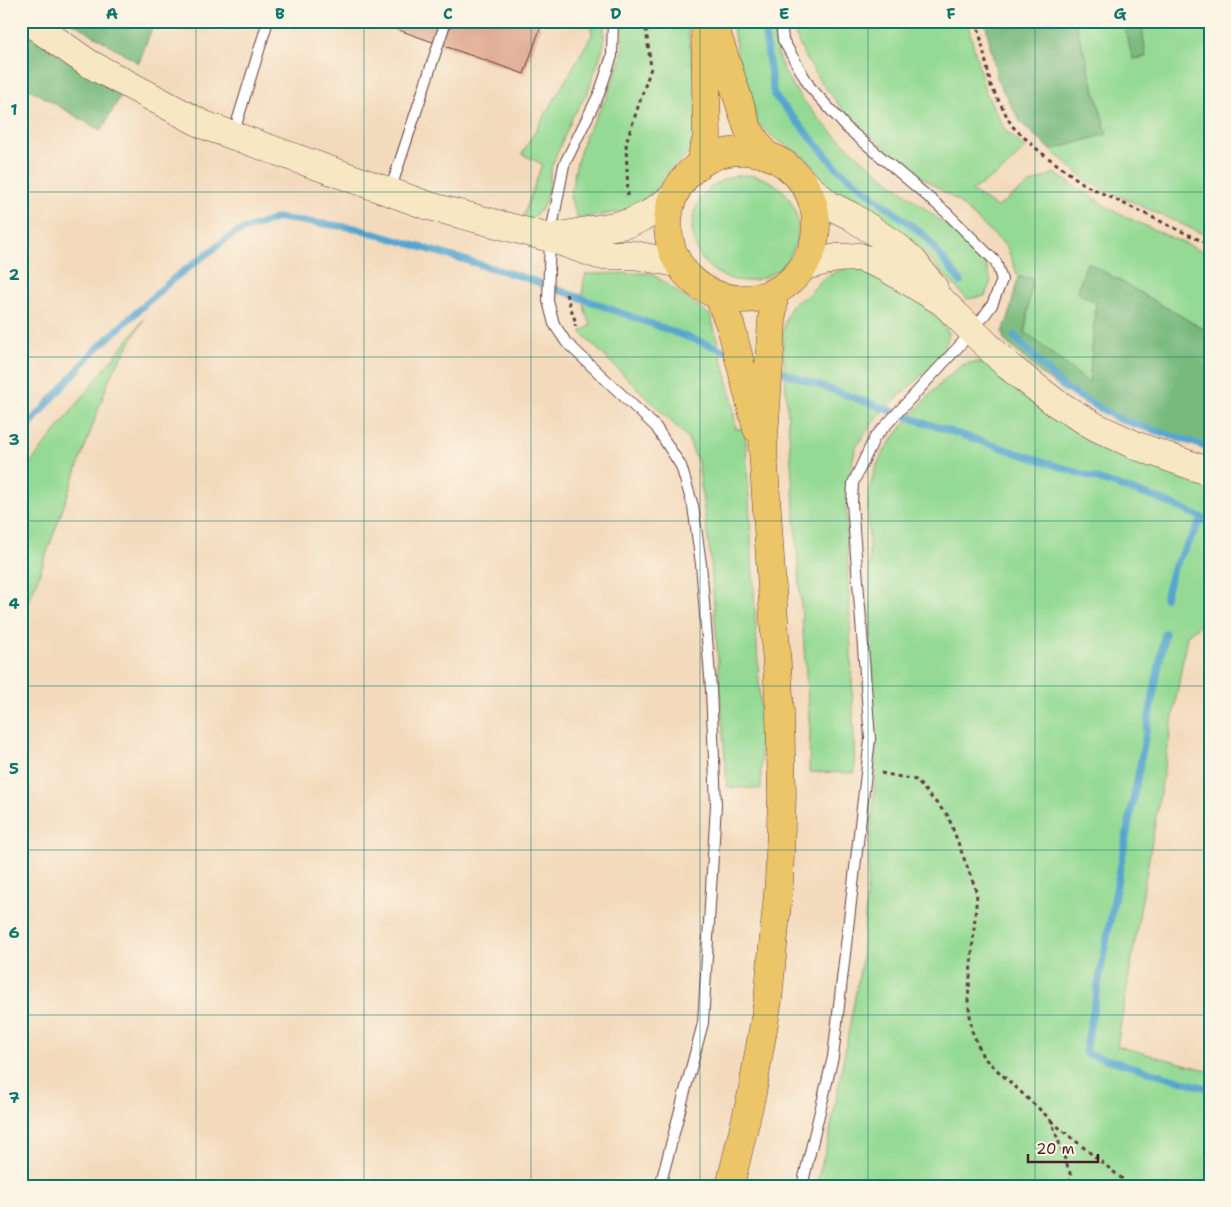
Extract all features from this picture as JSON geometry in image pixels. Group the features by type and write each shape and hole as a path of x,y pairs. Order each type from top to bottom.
{"highway":[{"path":"700,163 707,138 705,21"},
{"path":"713,21 748,130 764,153"},
{"path":"726,152 764,153 787,166 803,182 814,204 817,224 814,245 805,266 791,282 774,293 749,300 719,297 692,281 677,263 670,246 667,220 672,198 686,176 700,163 726,152"},
{"path":"757,393 772,326 774,293"},
{"path":"719,297 757,393 763,450 780,712 782,795 779,882 768,1000 752,1093 730,1186"}],"street":[{"path":"28,21 88,63 204,125 429,206 550,238 599,255 634,256 677,263"},
{"path":"803,182 830,205 896,246 918,268 943,302 1030,385 1096,427 1137,446 1210,472"},
{"path":"550,238 630,223 649,214 672,198"},
{"path":"805,266 836,258 860,257 885,267 943,302"}],"lane":[{"path":"233,135 268,21"},
{"path":"390,192 446,21"},
{"path":"612,21 612,56 598,94 564,165 550,238 548,301 554,324 566,342 656,427 681,466 693,506 701,564 711,689 716,805 704,1023 660,1186"},
{"path":"781,21 783,40 810,87 847,128 947,213 996,262 1002,280 992,305 973,331 928,382 875,437 853,483 852,503 870,739 833,1057 802,1186"}],"path":[{"path":"630,223 626,143 652,68 645,21"},
{"path":"977,21 991,86 1012,126 1019,133 1039,151 1085,185 1210,245"},
{"path":"565,289 576,323"},
{"path":"866,771 916,780 948,816 977,893 968,1000 972,1031 983,1058 1050,1120 1131,1186"},
{"path":"1050,1120 1071,1176 1069,1186"}],"green space":[{"path":"70,21 147,21 153,25 139,63"},
{"path":"590,21 604,21 604,45 587,94 573,116 552,165 546,200 542,209 532,218 522,220 542,164 522,154 592,35"},
{"path":"623,21 686,21 694,68 698,140 690,153 673,167 651,198 637,209 578,219 570,197 576,166 585,136 607,97 622,57"},
{"path":"732,21 773,21 778,55 792,86 824,124 843,142 945,224 981,257 986,265 991,281 985,296 967,299 917,246 892,227 846,206 826,187 813,165 758,124 739,65"},
{"path":"793,21 967,21 985,91 1005,130 1026,148 1002,171 971,191 997,207 1028,185 1054,173 1117,213 1210,255 1210,333 1087,262 1096,303 1089,384 1025,332 1032,278 1018,277 1007,247 956,200 908,168 847,115 821,82 804,55 795,34"},
{"path":"985,21 1075,21 1107,134 1051,150 1021,123 998,82"},
{"path":"1075,21 1122,21 1134,59 1146,57 1141,21 1205,21 1210,59 1210,237 1088,182 1051,150 1107,134"},
{"path":"1122,21 1141,21 1146,57 1133,59"},
{"path":"21,28 122,93 101,131 21,84"},
{"path":"745,175 765,179 783,190 794,208 798,228 794,248 783,266 765,277 745,281 725,277 707,266 696,248 692,228 696,208 707,190 725,179"},
{"path":"1087,262 1210,333 1210,452 1086,404 1046,378 1004,340 1002,332 1008,319 1018,277 1032,278 1025,332 1089,383 1096,303 1077,292"},
{"path":"853,264 861,265 935,311 949,335 940,358 876,418 856,446 848,483 846,504 855,773 809,772 810,732 782,335 786,318 793,304 808,295 824,278"},
{"path":"651,273 711,316 732,399 736,429 745,428 761,720 761,789 727,787 711,563 698,462 687,437 580,332 591,325 583,300 586,274"},
{"path":"144,319 110,377 21,625 21,475"},
{"path":"978,362 988,365 1210,479 1210,618 1187,635 1117,1046 1210,1071 1210,1186 816,1186 829,1137 862,959 875,777 868,504 870,490 875,469 881,456 910,418 933,391 955,370 964,364"}],"building":[{"path":"373,21 528,21 541,26 524,74"}],"waterway":[{"path":"763,21 774,95 838,169 925,236 961,282"},
{"path":"21,434 95,350 173,279 235,233 278,218 355,228 526,278 731,353"},
{"path":"1014,336 1063,387 1119,419 1210,448"},
{"path":"774,369 922,422 1159,499 1210,521"},
{"path":"1165,598 1173,569 1202,519"},
{"path":"1165,633 1085,1053 1210,1089"}]}
